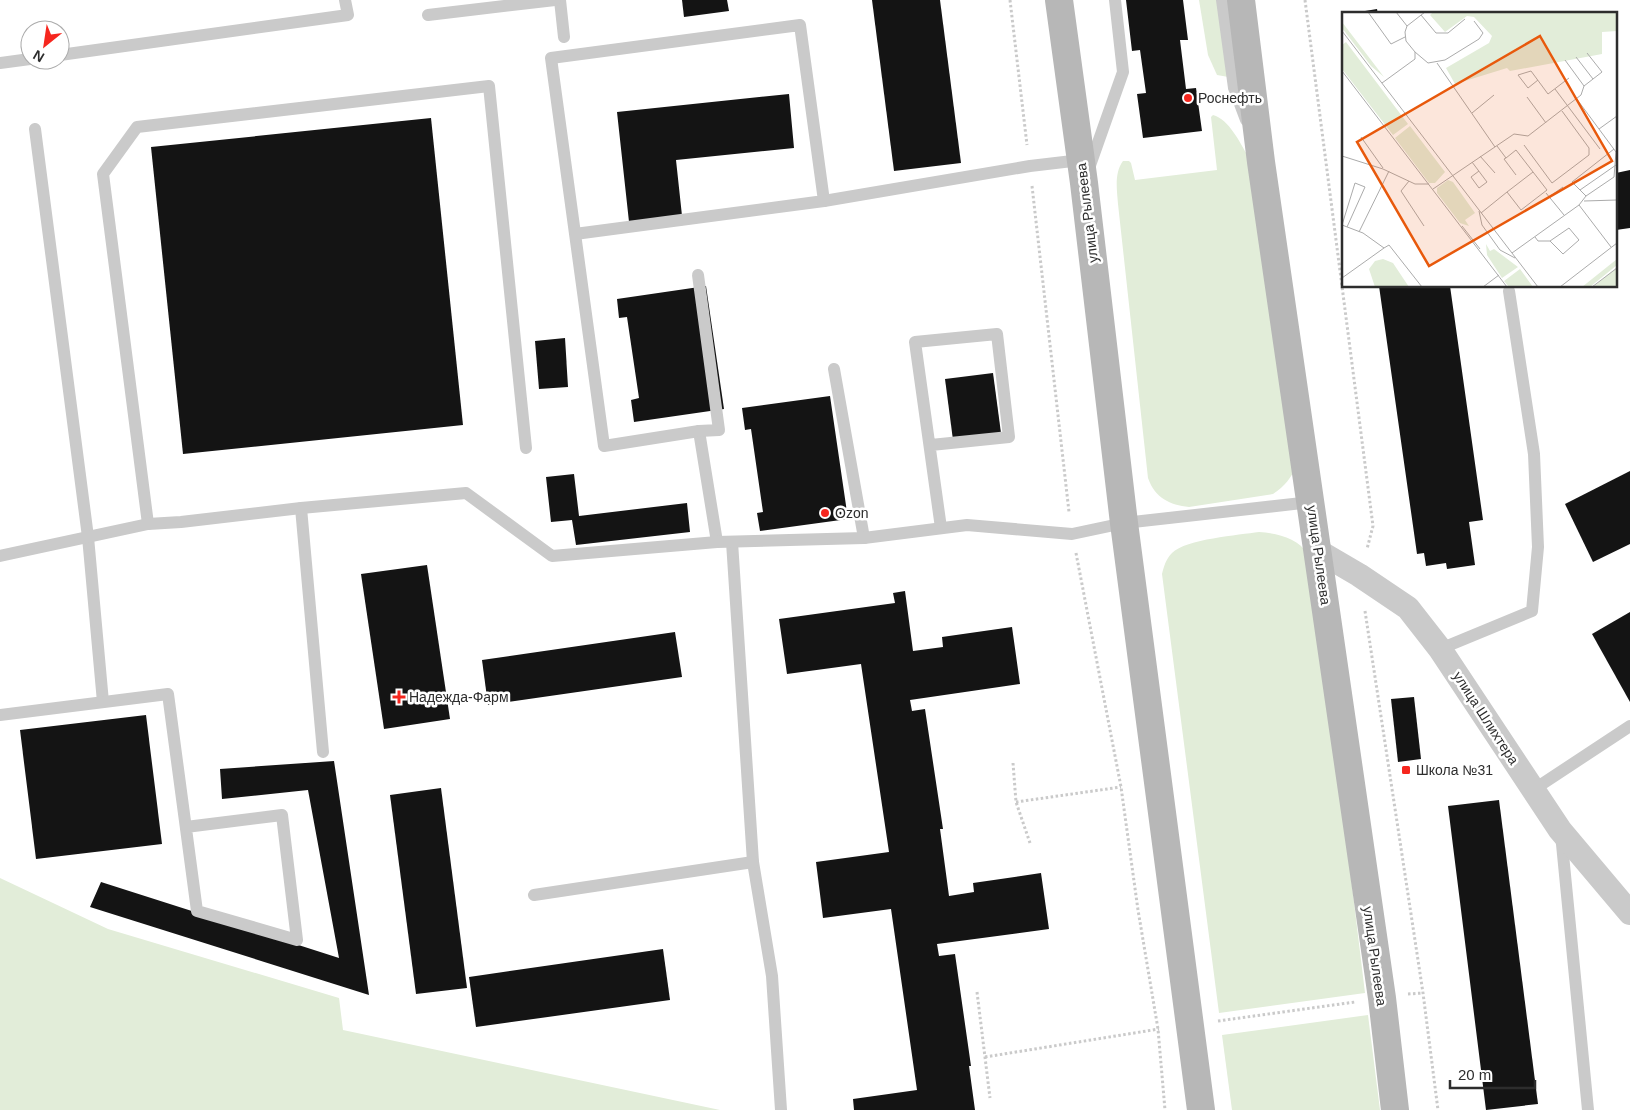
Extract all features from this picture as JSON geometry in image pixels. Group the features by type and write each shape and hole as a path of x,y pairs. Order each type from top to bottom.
{"main road":[{"name":"улица Рылеева","path":"1059,0 1082,171 1124,523 1201,1110"},
{"name":"улица Рылеева","path":"1241,0 1262,162 1382,998 1395,1110"}],"street":[{"name":"улица Шлихтера","path":"1318,551 1359,575 1408,608 1440,648 1560,830 1630,913"}],"lane":[{"path":"70,54 348,15 345,0"},
{"path":"428,15 555,0"},
{"path":"560,0 564,37"},
{"path":"575,234 824,201 1030,166 1082,171 1123,72 1115,0"},
{"path":"1222,0 1234,88 1262,162"},
{"path":"698,275 719,430 699,431 604,446 551,58 800,25 824,201"},
{"path":"0,63 20,60"},
{"path":"148,524 103,174 137,127 489,86 526,448"},
{"path":"34,129 88,537 103,702"},
{"path":"1440,648 1532,611 1538,547 1534,454 1509,291"},
{"path":"930,445 1009,436 997,334 915,342 941,528"},
{"path":"834,368 864,538"},
{"path":"699,431 717,542"},
{"path":"0,554 148,524 466,493 552,556 717,542 864,538 967,525 1072,534 1124,523 1311,502"},
{"path":"301,508 323,752"},
{"path":"732,542 753,862 772,976 782,1110"},
{"path":"0,715 168,694 197,911 297,940 282,815 186,827"},
{"path":"1534,790 1630,726"},
{"path":"1560,830 1588,1110"},
{"path":"534,895 753,862"}],"path":[{"path":"1010,0 1072,534 1121,787 1138,910 1158,1029 1165,1110"},
{"path":"1013,762 1016,802 1030,843"},
{"path":"1016,802 1121,787"},
{"path":"977,992 990,1098"}],"green space":[{"path":"1199,0 1228,0 1240,79 1217,75 1208,55"},
{"path":"1213,115 1219,117 1229,126 1248,156 1297,465 1287,481 1273,494 1189,507 1164,499 1155,491 1148,478 1117,182 1118,171 1123,161 1131,163 1135,180 1217,170 1211,117"},
{"path":"1259,532 1280,535 1299,544 1308,554 1314,573 1365,993 1219,1013 1162,574 1168,558 1179,548 1213,538"},
{"path":"0,878 108,929 339,998 343,1030 720,1110 0,1110"},
{"path":"1368,1015 1380,1110 1232,1110 1222,1035"}],"building":[{"path":"682,0 727,0 729,11 684,17"},
{"path":"872,0 940,0 961,163 894,171"},
{"path":"1126,0 1183,0 1188,40 1180,40 1186,89 1196,88 1202,131 1143,138 1137,94 1146,93 1140,50 1132,51"},
{"path":"1377,9 1378,12 1359,12"},
{"path":"789,94 794,148 676,160 683,225 630,231 617,112"},
{"path":"431,118 463,425 183,454 151,147"},
{"path":"1630,170 1630,228 1618,230 1618,173"},
{"path":"706,286 724,409 634,422 631,400 639,398 627,317 619,318 617,299"},
{"path":"1379,288 1450,288 1483,520 1469,522 1475,565 1447,569 1446,563 1426,566 1424,553 1417,554"},
{"path":"565,338 568,387 539,389 535,341"},
{"path":"993,373 1001,433 953,440 945,379"},
{"path":"830,396 848,519 760,531 757,513 763,512 751,429 745,430 742,408"},
{"path":"1630,471 1630,544 1593,562 1565,504"},
{"path":"574,474 579,516 687,503 690,532 576,545 572,520 551,522 546,477"},
{"path":"427,565 450,719 384,729 361,574"},
{"path":"905,591 913,651 943,647 942,637 1012,627 1020,684 910,700 912,711 925,709 943,829 940,829 949,896 974,892 973,883 1041,873 1049,929 937,944 939,956 955,954 971,1066 969,1066 975,1110 854,1110 853,1099 917,1090 891,909 823,918 816,862 889,852 861,664 787,674 779,619 895,603 893,593"},
{"path":"1630,612 1630,702 1592,634"},
{"path":"675,632 682,677 488,705 482,660"},
{"path":"1414,697 1421,759 1398,762 1391,699"},
{"path":"146,715 162,844 36,859 20,730"},
{"path":"334,761 369,995 90,907 101,882 339,958 308,790 222,799 220,769"},
{"path":"441,788 467,988 416,994 390,795"},
{"path":"1499,800 1538,1104 1486,1110 1448,806"},
{"path":"663,949 670,1000 476,1027 469,977"}],"place":[{"name":"Роснефть","path":"1188,98"},
{"name":"Ozon","path":"825,513"},
{"name":"Надежда-Фарм","path":"399,697"},
{"name":"Школа №31","path":"1406,770"}]}
